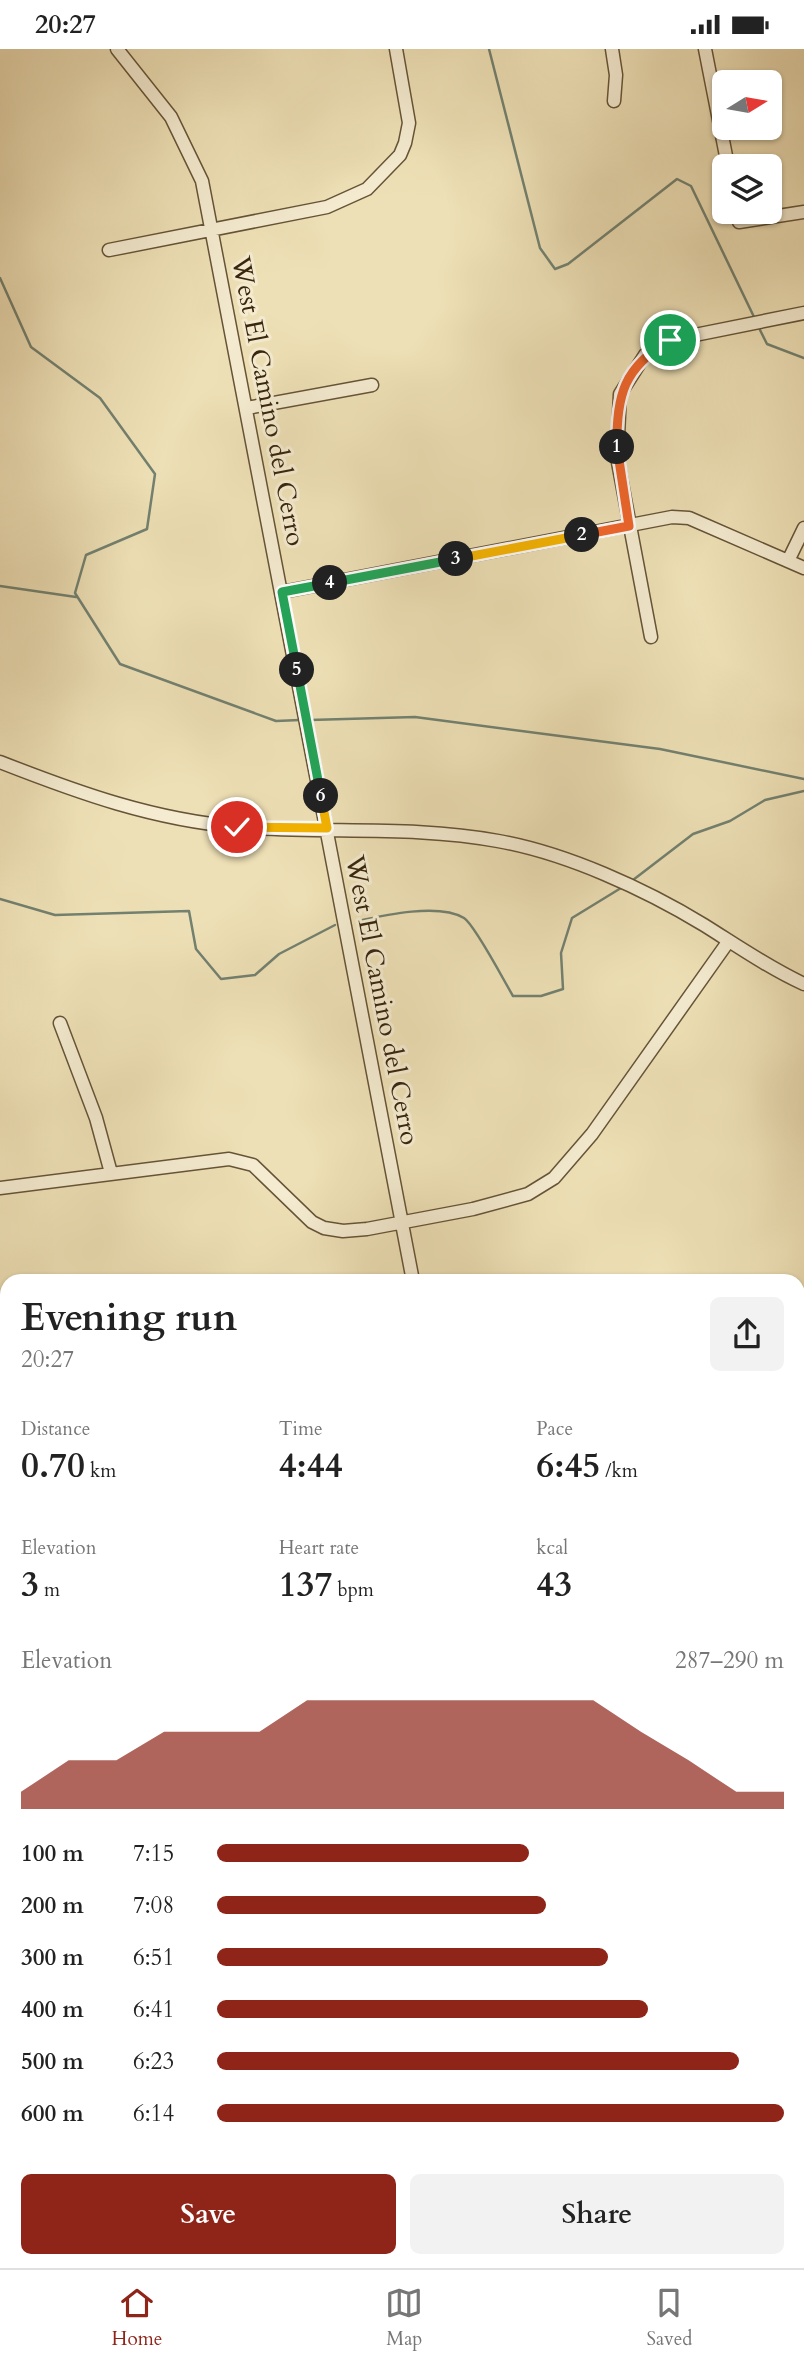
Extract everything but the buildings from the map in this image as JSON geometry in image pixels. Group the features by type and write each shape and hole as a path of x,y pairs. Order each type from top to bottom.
{"street":[{"name":"West El Camino del Cerro","path":"117,49 155,95 186,144 202,181 412,1274"},
{"path":"109,250 327,207 367,189 400,155 407,133 409,123 396,49"},
{"path":"612,49 616,75 614,101"},
{"path":"705,49 726,154"},
{"path":"782,214 804,212"},
{"path":"651,637 617,457 616,426 620,394 645,355 670,340 804,313"},
{"path":"247,408 372,385"},
{"path":"282,592 672,517 688,518 804,568"},
{"path":"788,561 804,528"},
{"path":"0,762 101,801 201,824 261,829 327,828 499,841 554,856 649,894 804,985"},
{"path":"0,1188 229,1159 253,1165 292,1205 324,1229 367,1229 402,1223 528,1194 554,1178 607,1114 729,941"},
{"path":"60,1023 96,1118 111,1173"}],"waterway":[{"path":"489,49 540,248 555,269 568,264 677,179 691,186 755,319"},
{"path":"0,278 31,347 100,398 155,474 147,529 86,555 75,593 120,664 276,721 300,720"},
{"path":"759,328 767,344 804,358"},
{"path":"0,586 76,597"},
{"path":"310,720 415,717 660,749 804,779"},
{"path":"633,880 693,834 730,821 765,800 804,791"},
{"path":"358,921 427,911 441,911 464,918 475,931 513,996 541,996 563,989 561,953 572,918 621,888"},
{"path":"0,899 55,915 189,911 196,949 221,979 255,975 279,954 335,925"}],"route":[{"path":"237,827 292,830 327,828 282,592 629,526 617,457 616,426 620,394 645,355 670,340"}]}
